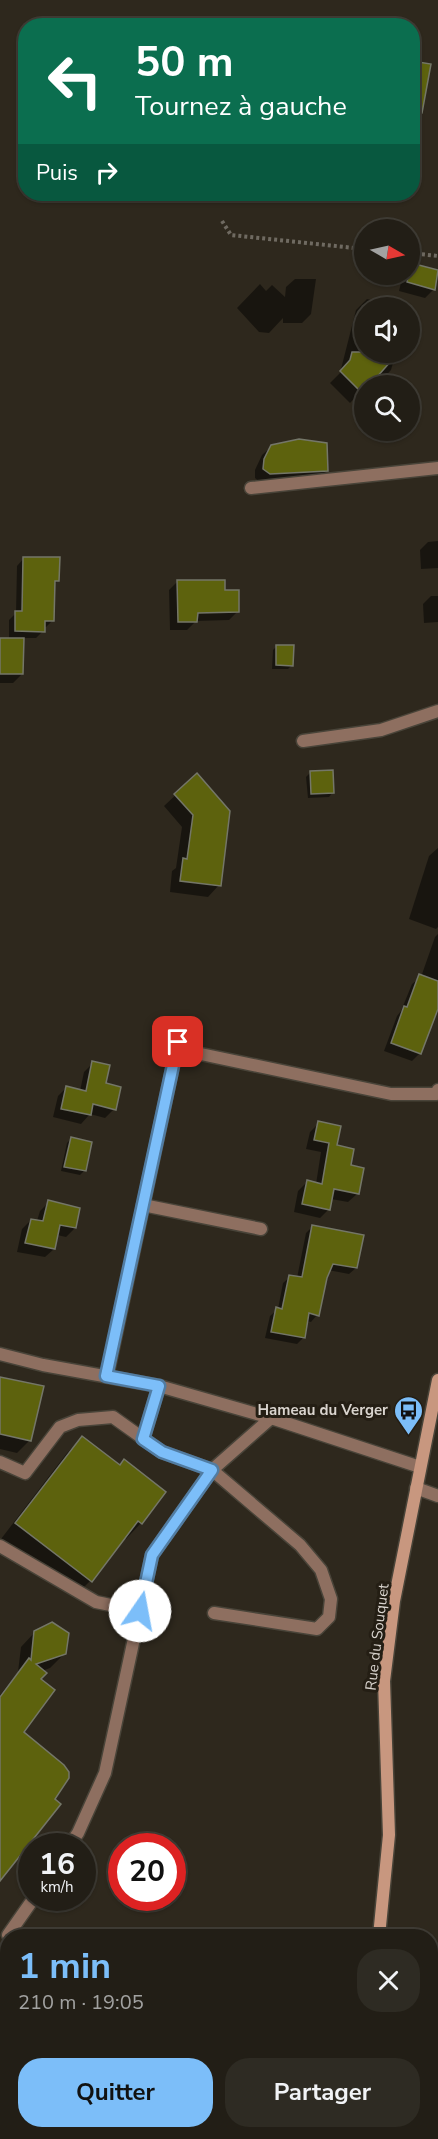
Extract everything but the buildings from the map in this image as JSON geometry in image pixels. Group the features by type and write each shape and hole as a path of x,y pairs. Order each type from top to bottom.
{"street":[{"path":"251,488 438,468"},
{"path":"303,741 381,730 438,711"},
{"path":"106,1376 177,1045 391,1095 436,1094 438,1090"},
{"path":"143,1205 261,1229"},
{"path":"0,1354 159,1386 271,1418 420,1467"},
{"name":"Rue du Souquet","path":"380,1929 389,1834 384,1681 394,1601 438,1380"},
{"path":"143,1439 159,1386"},
{"path":"0,1462 24,1473 60,1427 78,1420 113,1417 162,1452 212,1470 300,1545 321,1570 332,1599 329,1617 317,1629 214,1613"},
{"path":"78,1833 105,1773 152,1555 212,1470 271,1418"},
{"path":"416,1488 438,1496"},
{"path":"0,1546 96,1602 140,1611"},
{"path":"12,1929 25,1911"}],"path":[{"path":"222,221 231,236 354,248"},
{"path":"420,254 438,256"}],"place":[{"name":"Hameau du Verger","path":"409,1436"}],"route":[{"path":"140,1611 152,1555 212,1470 162,1452 143,1439 159,1386 106,1376 178,1042"}]}
